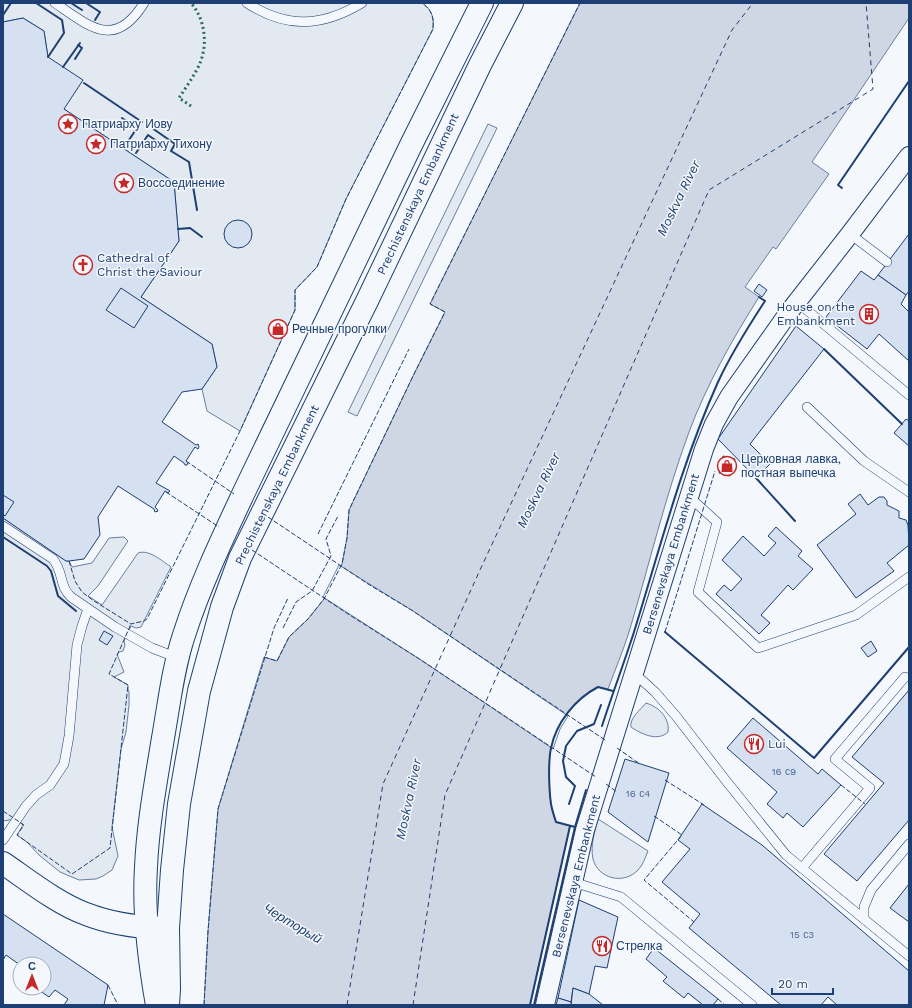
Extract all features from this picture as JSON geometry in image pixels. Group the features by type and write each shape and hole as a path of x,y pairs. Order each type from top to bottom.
{"main road":[{"name":"Prechistenskaya Embankment","path":"168,1005 168,928 179,804 199,691 210,644 222,607 240,558 368,299 480,65 512,3"},
{"name":"Prechistenskaya Embankment","path":"157,1005 146,927 146,869 152,801 172,684 184,636 218,547 478,5"},
{"path":"3,863 62,903 85,914 109,922 146,927 168,928"}],"street":[{"name":"Bersenevskaya Embankment","path":"545,1005 585,830 704,448 714,424 729,398 796,301 850,234 909,156"}],"lane":[{"path":"55,3 83,22 95,28 109,30 123,27 134,18 144,3"},
{"path":"247,3 273,18 285,21 308,22 339,15 362,3"},
{"path":"850,234 888,262"},
{"path":"796,301 909,395"},
{"path":"807,407 864,461 909,492"},
{"path":"688,500 696,503 717,522 698,592 758,648 856,615 909,578"},
{"path":"3,526 53,559 58,566 66,591 88,609 152,648 178,658"},
{"path":"3,840 26,806 36,795 50,784 64,764 69,736 77,645 88,609"},
{"path":"634,673 655,692 676,716 786,855 909,956"},
{"path":"802,868 870,788 835,759 905,677"},
{"path":"864,919 864,907 870,890 909,844"},
{"path":"573,882 621,897 752,1005"}],"shaded area":[{"path":"3,3 422,3 430,11 433,17 433,29 346,199 317,267 295,290 295,310 240,431 207,411 202,389 217,367 212,344 141,297 179,241 174,182 64,109 48,57 44,31 23,18 3,22"},
{"path":"488,124 497,128 357,416 348,412"},
{"path":"3,518 66,561 69,561 72,567 92,563 109,538 124,537 128,541 98,586 88,596 102,605 138,553 142,552 151,554 171,567 141,627 136,628 131,626 124,641 125,645 123,651 117,654 124,672 114,677 128,685 129,691 126,732 121,749 112,827 118,856 112,870 96,879 79,880 60,872 39,855 27,842 17,835 23,825 15,819 3,821"},
{"path":"646,703 655,707 663,714 668,727 668,732 664,735 655,737 650,736 631,727 633,718"},
{"path":"598,819 648,851 641,866 632,875 612,878 600,871 596,866 593,859 592,849"}],"water":[{"path":"580,3 909,3 909,18 812,162 829,174 776,249 773,247 745,287 759,297 739,329 721,363 696,414 689,432 665,506 629,632 608,689 598,687 582,698 574,705 557,730 550,754 549,768 551,806 556,822 570,826 530,1005 204,1005 208,931 218,809 264,657 277,661 289,637 308,619 324,599 342,564 347,538 349,510 445,312 430,304"}],"pier":[{"path":"339,565 413,611 568,716 560,729 553,749 421,660 323,597"}],"building":[{"name":"Cathedral of Christ the Saviour","path":"23,18 44,31 48,57 83,80 64,109 174,182 179,241 141,297 212,344 217,367 202,389 182,392 162,422 196,445 198,444 199,447 198,449 195,447 186,461 188,463 187,465 174,456 156,483 170,491 168,493 165,491 155,507 158,511 155,512 154,509 118,486 98,517 100,535 84,559 69,561 66,561 3,518 3,22"},
{"path":"238,220 248,224 252,234 248,244 238,248 228,244 224,234 228,224"},
{"path":"909,234 909,291 906,295 878,275"},
{"name":"House on the Embankment","path":"861,271 874,280 878,275 906,295 901,304 909,312 909,361 879,334 867,349 826,317"},
{"path":"759,284 767,290 762,297 754,291"},
{"path":"121,288 148,306 134,328 106,310"},
{"path":"280,325 286,328 282,336 276,333"},
{"path":"796,326 824,349 750,444 770,464 756,478 718,439"},
{"path":"906,419 909,421 909,446 894,433"},
{"name":"Церковная лавка, постная выпечка","path":"723,456 735,459 730,476 719,473"},
{"path":"860,494 868,505 879,497 884,497 887,501 887,505 899,511 899,518 906,520 908,525 909,545 887,563 894,571 856,598 817,545 856,514 848,504"},
{"path":"3,495 14,502 5,516 3,514"},
{"path":"776,527 802,551 798,556 813,569 793,590 788,585 761,615 770,623 759,634 716,594 724,585 731,591 742,579 722,560 743,536 764,556 776,543 768,536"},
{"path":"104,631 113,636 107,645 99,640"},
{"path":"871,641 877,651 868,657 861,648"},
{"path":"909,690 909,820 857,881 824,854 884,783 852,757"},
{"path":"753,718 818,774 822,769 841,785 803,827 787,813 783,818 767,804 777,792 727,748"},
{"path":"625,759 669,773 648,842 608,812"},
{"path":"702,804 762,845 909,971 909,1005 837,1005 828,997 821,1005 781,1005 689,928 700,914 662,882 690,849 678,840"},
{"path":"909,884 909,922 890,908"},
{"path":"579,900 618,917 607,968 595,966 589,994 573,988 571,1002 558,998"},
{"path":"3,914 108,985 104,1005 64,1005 68,999 55,990 52,994 52,956 12,956 12,959 6,955 3,960"},
{"path":"654,948 718,999 713,1005 703,1005 688,993 684,998 663,981 667,977 646,959"},
{"path":"573,988 589,994 603,1005 571,1005"},
{"path":"558,998 571,1002 571,1005 556,1005"}],"ferry route":[{"path":"347,1005 383,784 480,570 732,30 753,3"},
{"path":"413,1005 445,795 709,190 873,89 866,3"}],"hedge":[{"path":"191,3 196,9 202,24 204,32 204,48 200,63 179,98 191,106"}],"fence":[{"path":"69,561 75,581 82,592 94,601 131,624 147,619 240,431 295,310 295,290 317,267 346,199 433,29 432,14 422,3"},
{"path":"264,657 277,661 289,637 308,619 324,599 342,564 347,538 349,510 445,312 430,304 580,3"},
{"path":"318,534 409,349"},
{"path":"186,461 234,494"},
{"path":"665,632 715,471"},
{"path":"166,492 219,527"},
{"path":"283,628 296,602 312,591 331,556 326,539 338,516"},
{"path":"268,517 368,584 413,611 605,740"},
{"path":"252,550 348,614 421,660 596,777"},
{"path":"204,1005 208,931 218,809 274,628 288,598"},
{"path":"3,811 24,825 17,835 72,874 110,848 128,685 109,674 131,624"},
{"path":"617,748 640,764"},
{"path":"665,780 704,805"},
{"path":"606,784 617,792"},
{"path":"841,785 865,804"},
{"path":"654,816 682,835 644,880 694,922"},
{"path":"108,985 118,1005"},
{"path":"718,999 725,1005"}],"wall":[{"path":"3,15 11,3"},
{"path":"36,3 62,20 64,33 48,57"},
{"path":"71,3 82,10"},
{"path":"86,3 100,12 95,20"},
{"path":"63,67 80,43"},
{"path":"75,59 82,48 78,45"},
{"path":"842,188 838,185 909,81"},
{"path":"84,83 142,122"},
{"path":"122,118 137,128 125,146"},
{"path":"152,128 175,144 171,151 189,162 197,210"},
{"path":"136,153 148,135 165,147"},
{"path":"178,229 190,228 202,237"},
{"path":"602,726 634,632 672,506 693,443 723,372 765,301 759,297"},
{"path":"824,349 902,424"},
{"path":"756,478 795,521"},
{"path":"3,537 47,566 51,571 58,596 76,611"},
{"path":"665,632 814,758 909,647"},
{"path":"575,827 556,822 551,804 550,791 549,768 551,748 557,730 574,705 598,687 613,691"},
{"path":"569,804 575,786 566,777 563,761 566,746 577,731 594,724 601,705"},
{"path":"534,1005 575,827 586,790"},
{"path":"530,1005 570,826"}],"place":[{"name":"Патриарху Иову","path":"68,124"},
{"name":"Патриарху Тихону","path":"96,144"},
{"name":"Воссоединение","path":"124,183"},
{"name":"Cathedral of Christ the Saviour","path":"83,265"},
{"name":"House on the Embankment","path":"869,314"},
{"name":"Речные прогулки","path":"278,329"},
{"name":"Церковная лавка, постная выпечка","path":"727,466"},
{"name":"Lui","path":"754,744"},
{"name":"Стрелка","path":"602,946"}],"water label":[{"name":"Moskva River","path":"678,198"},
{"name":"Moskva River","path":"538,490"},
{"name":"Moskva River","path":"408,799"},
{"name":"Черторый","path":"293,923"}]}
